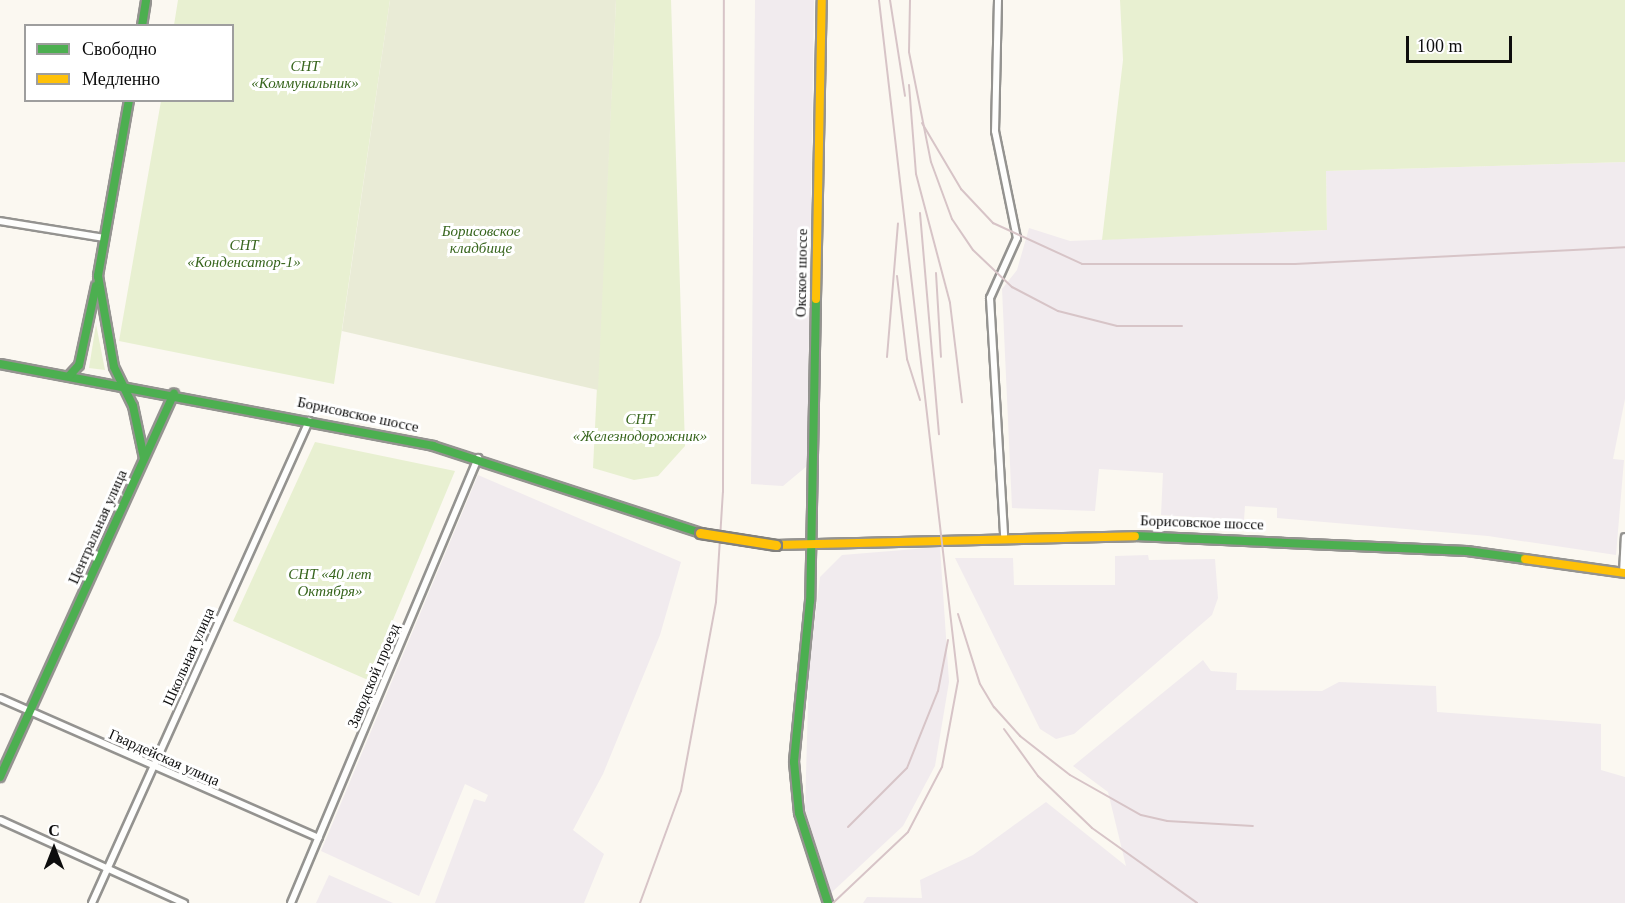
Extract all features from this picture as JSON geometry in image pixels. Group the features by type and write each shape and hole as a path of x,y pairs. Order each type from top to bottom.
{"main road":[{"path":"142,24 146,0"},
{"name":"Окское шоссе","path":"822,0 812,546 794,762 800,813 828,903"},
{"name":"Центральная улица","path":"0,777 144,461 123,384 114,367 98,276 129,102"},
{"path":"70,375 79,365 98,276"},
{"name":"Борисовское шоссе","path":"0,364 174,394 478,458 700,533 776,545 812,546 1005,535 1420,548 1624,573"},
{"path":"144,461 174,394"}],"street":[{"path":"998,0 995,131 1017,238 990,298 1005,535"},
{"path":"0,221 105,238"},
{"name":"Школьная улица","path":"92,903 309,421"},
{"name":"Заводской проезд","path":"291,903 478,458"},
{"path":"1624,573 1625,537"},
{"name":"Гвардейская улица","path":"0,698 319,838"},
{"path":"0,820 184,903"}],"shaded area":[{"path":"755,0 814,0 807,466 783,486 751,484"},
{"path":"1625,162 1625,399 1613,459 1624,460 1616,555 1488,536 1277,518 1277,508 1245,506 1244,520 1161,515 1163,473 1099,469 1095,511 1012,508 1002,289 1017,270 1029,228 1070,241 1327,230 1326,171"},
{"path":"478,475 681,562 660,635 603,774 573,830 604,854 584,903 435,903 474,799 485,802 488,795 465,784 419,896 321,851"},
{"path":"940,547 949,682 935,766 903,826 831,893 805,809 809,669 820,577 842,555"},
{"path":"1148,555 1149,560 1215,559 1218,598 1212,615 1074,734 1056,739 1040,729 955,558 1013,558 1014,585 1115,585 1115,556"},
{"path":"1203,660 1211,671 1237,673 1236,690 1322,691 1339,682 1436,686 1437,712 1601,724 1601,770 1625,777 1625,903 863,903 867,897 922,898 920,880 973,855 1046,802 1126,866 1108,792 1073,766"},
{"path":"329,875 393,903 316,903"}],"green space":[{"name":"СНТ «Конденсатор-1»","path":"178,0 390,0 334,384 119,341 161,102 234,102 234,24 174,24"},
{"name":"Борисовское кладбище","path":"390,0 616,0 598,390 342,331"},
{"name":"СНТ «Железнодорожник»","path":"616,0 671,0 685,446 658,476 634,480 593,468"},
{"path":"1120,0 1625,0 1625,162 1326,171 1327,230 1102,240 1123,60"},
{"path":"96,324 105,370 89,368"},
{"name":"СНТ «40 лет Октября»","path":"315,442 455,471 368,680 233,621"}],"railway":[{"path":"640,903 681,791 716,602 723,492 724,0"},
{"path":"833,903 908,832 942,767 958,681 879,0"},
{"path":"890,0 905,96"},
{"path":"910,0 909,52 931,162 952,219 973,250 1012,287 1058,311 1117,326 1182,326"},
{"path":"909,85 916,174 950,303 962,402"},
{"path":"922,123 961,189 993,223 1082,264 1295,264 1625,247"},
{"path":"920,213 939,434"},
{"path":"887,357 898,223"},
{"path":"936,273 941,357"},
{"path":"897,276 907,359 920,400"},
{"path":"958,614 980,684 994,707 1020,736 1070,775 1141,815 1167,821 1253,826"},
{"path":"848,827 907,768 938,691 948,640"},
{"path":"1004,729 1038,776 1092,828 1197,903"}],"traffic: fast":[{"path":"142,24 146,0"},
{"path":"129,102 98,276 114,367 133,406 144,458"},
{"path":"70,375 79,365 96,286"},
{"path":"816,299 810,601 794,762 799,813 828,903"},
{"path":"0,364 433,446 700,533"},
{"path":"0,777 174,394"},
{"path":"1135,536 1467,551 1525,559"}],"traffic: slow":[{"path":"816,299 822,0"},
{"path":"700,533 776,545"},
{"path":"776,545 1135,536"},
{"path":"1525,559 1625,573"}],"park label":[{"name":"СНТ «Коммунальник»","path":"305,74"}]}
